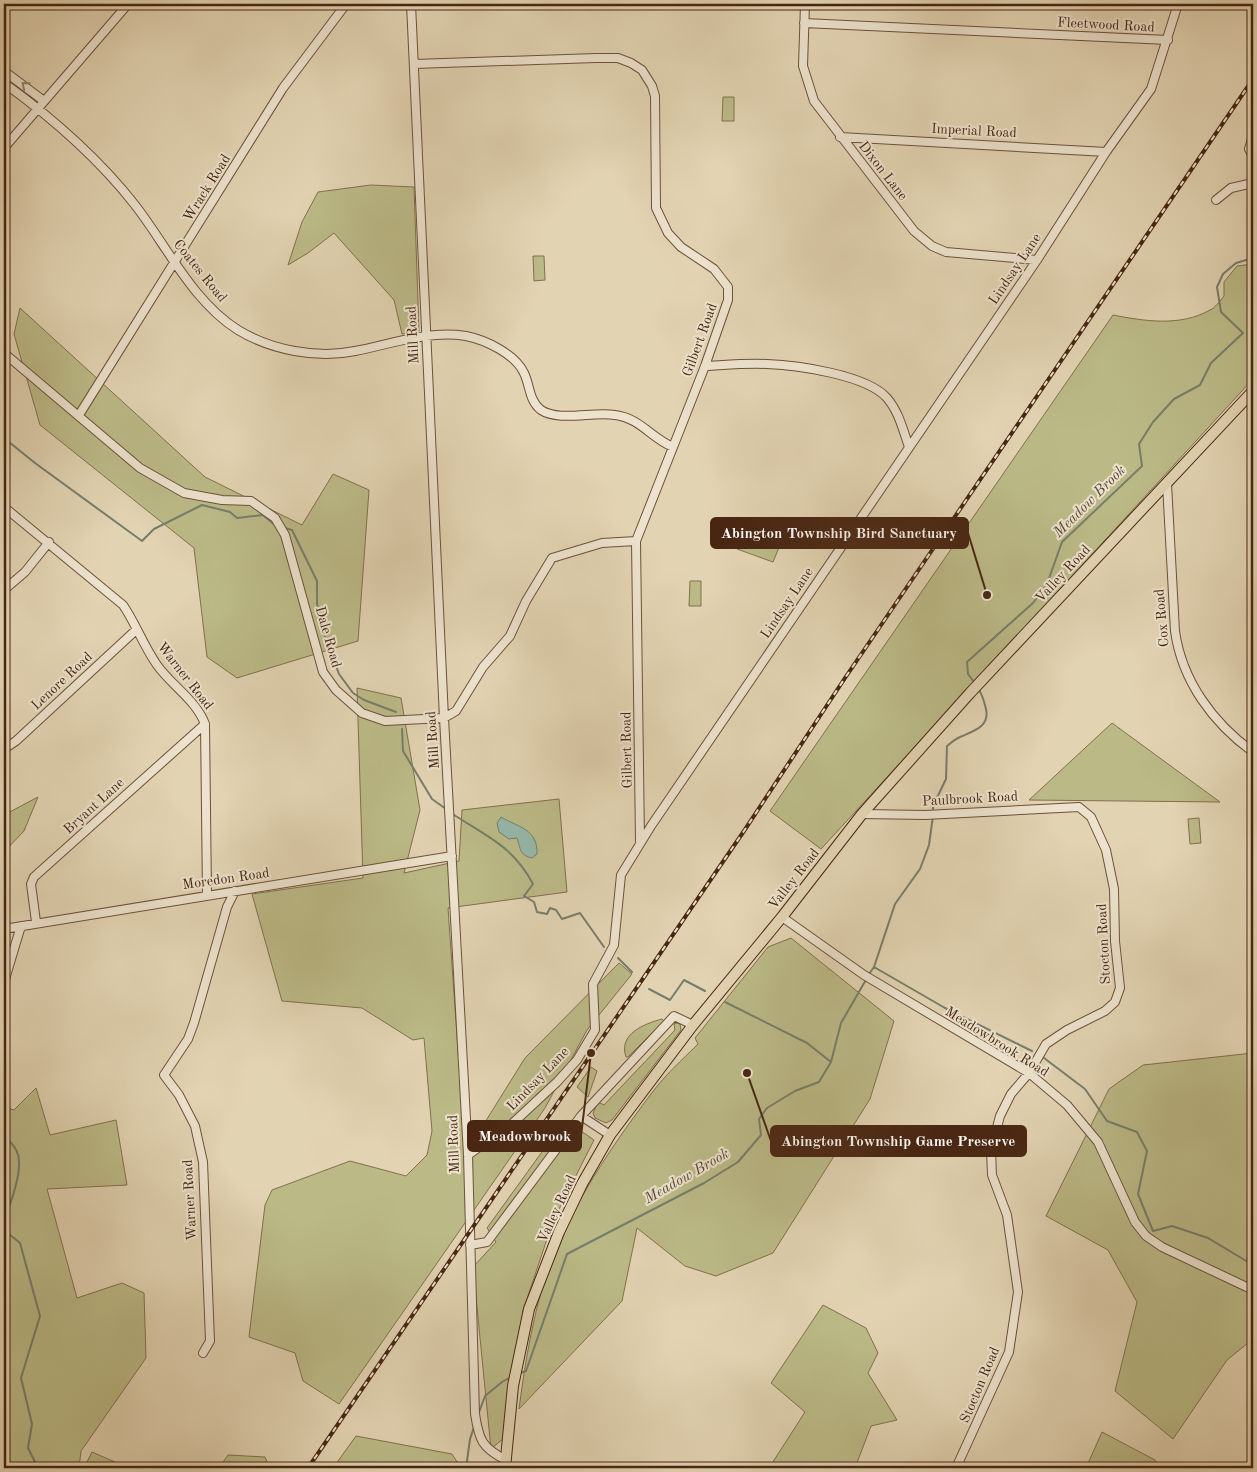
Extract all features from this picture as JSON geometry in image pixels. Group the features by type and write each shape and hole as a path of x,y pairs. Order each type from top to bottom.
{"main road":[{"name":"Valley Road","path":"506,1464 513,1386 529,1308 559,1232 582,1184 610,1135 693,1025 782,917 862,814 970,693 1253,391"}],"street":[{"path":"4,148 128,4"},
{"name":"Wrack Road","path":"79,415 283,88 346,4"},
{"name":"Mill Road","path":"411,4 444,718 468,1155 475,1414 478,1436 491,1453 506,1464"},
{"name":"Dixon Lane","path":"805,4 803,66 814,102 914,230 932,246 958,254 1037,260"},
{"name":"Lindsay Lane","path":"468,1155 512,1123 557,1082 577,1060 595,1030 593,984 614,945 621,875 640,842 1037,260 1106,152 1151,88 1178,4"},
{"name":"Fleetwood Road","path":"804,24 1168,40"},
{"name":"Gilbert Road","path":"414,64 618,58 631,62 642,70 652,86 655,96 656,208 668,233 681,248 714,269 728,287 728,300 705,366 636,541 640,842"},
{"path":"4,71 44,101"},
{"name":"Coates Road","path":"4,83 38,109 117,183 136,206 200,295 221,316 242,332 276,346 338,354 426,335 467,336 504,352 522,368 534,402 544,412 564,415 603,414 624,416 641,424 659,440 672,447"},
{"path":"1253,136 1249,149 1253,156"},
{"name":"Imperial Road","path":"840,137 1106,152"},
{"path":"1216,200 1231,188 1253,183"},
{"name":"Dale Road","path":"4,353 140,468 184,492 222,500 251,501 275,518 285,535 323,672 336,690 362,713 385,721 444,718"},
{"path":"705,366 766,364 821,371 869,386 886,397 897,413 909,447"},
{"name":"Cox Road","path":"1167,484 1174,631 1178,652 1184,669 1212,714 1223,727 1253,752"},
{"name":"Warner Road","path":"4,507 49,542 123,605 135,622 136,630 157,665 201,713 205,724 207,894"},
{"path":"444,718 456,711 483,667 510,636 526,601 552,558 602,543 636,541"},
{"path":"4,590 25,572 49,542"},
{"name":"Lenore Road","path":"4,749 16,741 136,630"},
{"name":"Bryant Lane","path":"36,922 31,884 34,877 205,724"},
{"name":"Paulbrook Road","path":"862,814 925,815 950,812 1079,807"},
{"name":"Stocton Road","path":"956,1468 1009,1352 1018,1292 1007,1215 992,1175 992,1150 1000,1116 1011,1094 1029,1073 1046,1044 1067,1030 1105,1011 1115,1002 1120,988 1115,941 1114,889 1106,850 1091,817 1079,807"},
{"name":"Moredon Road","path":"4,929 207,894 452,856"},
{"name":"Warner Road","path":"203,1353 210,1341 205,1262 203,1162 195,1126 179,1096 164,1075 188,1038 227,907 235,891"},
{"name":"Meadowbrook Road","path":"782,917 864,975 1029,1073 1067,1105 1098,1142 1135,1222 1146,1236 1162,1247 1253,1290"},
{"path":"4,1001 5,979 21,926"},
{"path":"470,1245 484,1244 490,1239 581,1116 674,1016 693,1025"},
{"path":"581,1116 610,1135"}],"shaded area":[{"path":"723,97 734,97 734,121 722,121"},
{"path":"371,185 414,187 419,331 402,334 394,300 334,233 308,253 288,265 302,222 318,192"},
{"path":"533,256 544,256 545,280 534,281"},
{"path":"1253,264 1253,379 821,849 770,811 1113,315 1149,321 1174,321 1198,315 1214,308 1224,296 1224,282 1237,266"},
{"path":"20,308 205,477 302,525 333,474 369,490 358,641 237,678 207,657 194,548 40,425 14,334"},
{"path":"744,531 780,545 773,562 737,549"},
{"path":"690,581 701,581 701,606 689,606"},
{"path":"357,688 401,698 420,810 404,873 459,861 462,810 559,799 567,892 448,908 464,1135 477,1135 525,1058 619,963 632,974 587,1030 545,1108 339,1404 303,1381 295,1353 249,1337 265,1205 272,1190 350,1161 406,1176 427,1155 432,1131 424,1038 413,1040 362,1008 282,1001 252,894 363,878"},
{"path":"1112,723 1220,802 1029,800"},
{"path":"38,797 24,831 4,852 4,815"},
{"path":"501,817 531,834 537,854 532,858 525,855 521,851 517,838 509,839 499,832 497,823"},
{"path":"1199,818 1201,843 1190,844 1188,819"},
{"path":"791,938 894,1021 870,1099 773,1253 716,1276 685,1266 637,1228 622,1301 519,1409 533,1324 540,1296 559,1242 586,1190 617,1141 656,1087 698,1044 695,1038 768,947"},
{"path":"662,1019 664,1021 626,1057 626,1042 629,1036 641,1027"},
{"path":"674,1024 680,1024 681,1030 612,1120 606,1123 595,1118 593,1113 598,1102 604,1105 675,1030"},
{"path":"1253,1053 1253,1339 1227,1360 1173,1439 1115,1391 1137,1302 1108,1250 1046,1216 1109,1089 1143,1065"},
{"path":"591,1067 597,1071 588,1097 577,1087"},
{"path":"36,1088 50,1135 116,1120 127,1185 47,1189 77,1298 122,1283 144,1293 146,1358 81,1451 79,1468 4,1468 4,1107 14,1110"},
{"path":"565,1120 594,1140 553,1221 523,1311 505,1437 491,1449 473,1267 496,1242 487,1228"},
{"path":"823,1305 866,1328 878,1353 868,1373 897,1420 871,1426 855,1468 769,1468 805,1412 771,1383"},
{"path":"1102,1432 1155,1460 1160,1468 1086,1468"},
{"path":"356,1436 452,1454 461,1468 333,1468"},
{"path":"92,1452 126,1467 84,1468"},
{"path":"228,1455 265,1457 270,1468 219,1468"}],"waterway":[{"name":"Meadow Brook","path":"974,682 968,674 967,662 1033,603 1047,584 1062,542 1142,466 1139,444 1153,422 1174,399 1200,385 1211,363 1243,333 1221,312 1217,287 1223,274 1236,263 1253,258"},
{"path":"4,438 142,541 154,529 202,505 230,512 237,518 263,515 276,526"},
{"path":"285,528 292,530 317,581 317,604 325,637 339,674 353,693 364,700 396,712"},
{"name":"Meadow Brook","path":"933,812 933,806 946,779 947,746 956,739 979,728 987,715 979,690"},
{"path":"402,729 403,751 432,799 446,809"},
{"path":"451,813 498,843 517,860 533,884 524,896 534,902 537,912 547,914 550,908 556,910 562,919 580,913 604,947"},
{"name":"Meadow Brook","path":"869,974 874,967 895,904 920,869 929,845 933,816"},
{"path":"618,958 632,972"},
{"path":"874,967 945,1008 1032,1051"},
{"name":"Meadow Brook","path":"520,1373 526,1371 567,1254 704,1183 738,1162 761,1135 759,1119 767,1108 795,1091 819,1082 831,1062 841,1023 867,978"},
{"path":"649,989 670,1000 684,980 705,991"},
{"path":"725,1002 807,1043 831,1062"},
{"path":"1044,1058 1085,1089 1107,1121 1137,1132 1147,1151 1138,1194 1153,1231 1172,1226 1208,1238 1253,1265"},
{"path":"4,1136 12,1144 19,1158 15,1190 4,1216"},
{"path":"4,1230 20,1243 40,1316 21,1378 32,1424 28,1448 38,1468"},
{"name":"Meadow Brook","path":"478,1415 485,1396 511,1377"},
{"name":"Meadow Brook","path":"466,1468 470,1439 474,1427"}],"railway":[{"path":"308,1468 744,831 845,678 1253,79"}],"place":[{"name":"Abington Township Bird Sanctuary","path":"987,595"},
{"name":"Meadowbrook","path":"591,1053"},
{"name":"Abington Township Game Preserve","path":"747,1073"}]}
